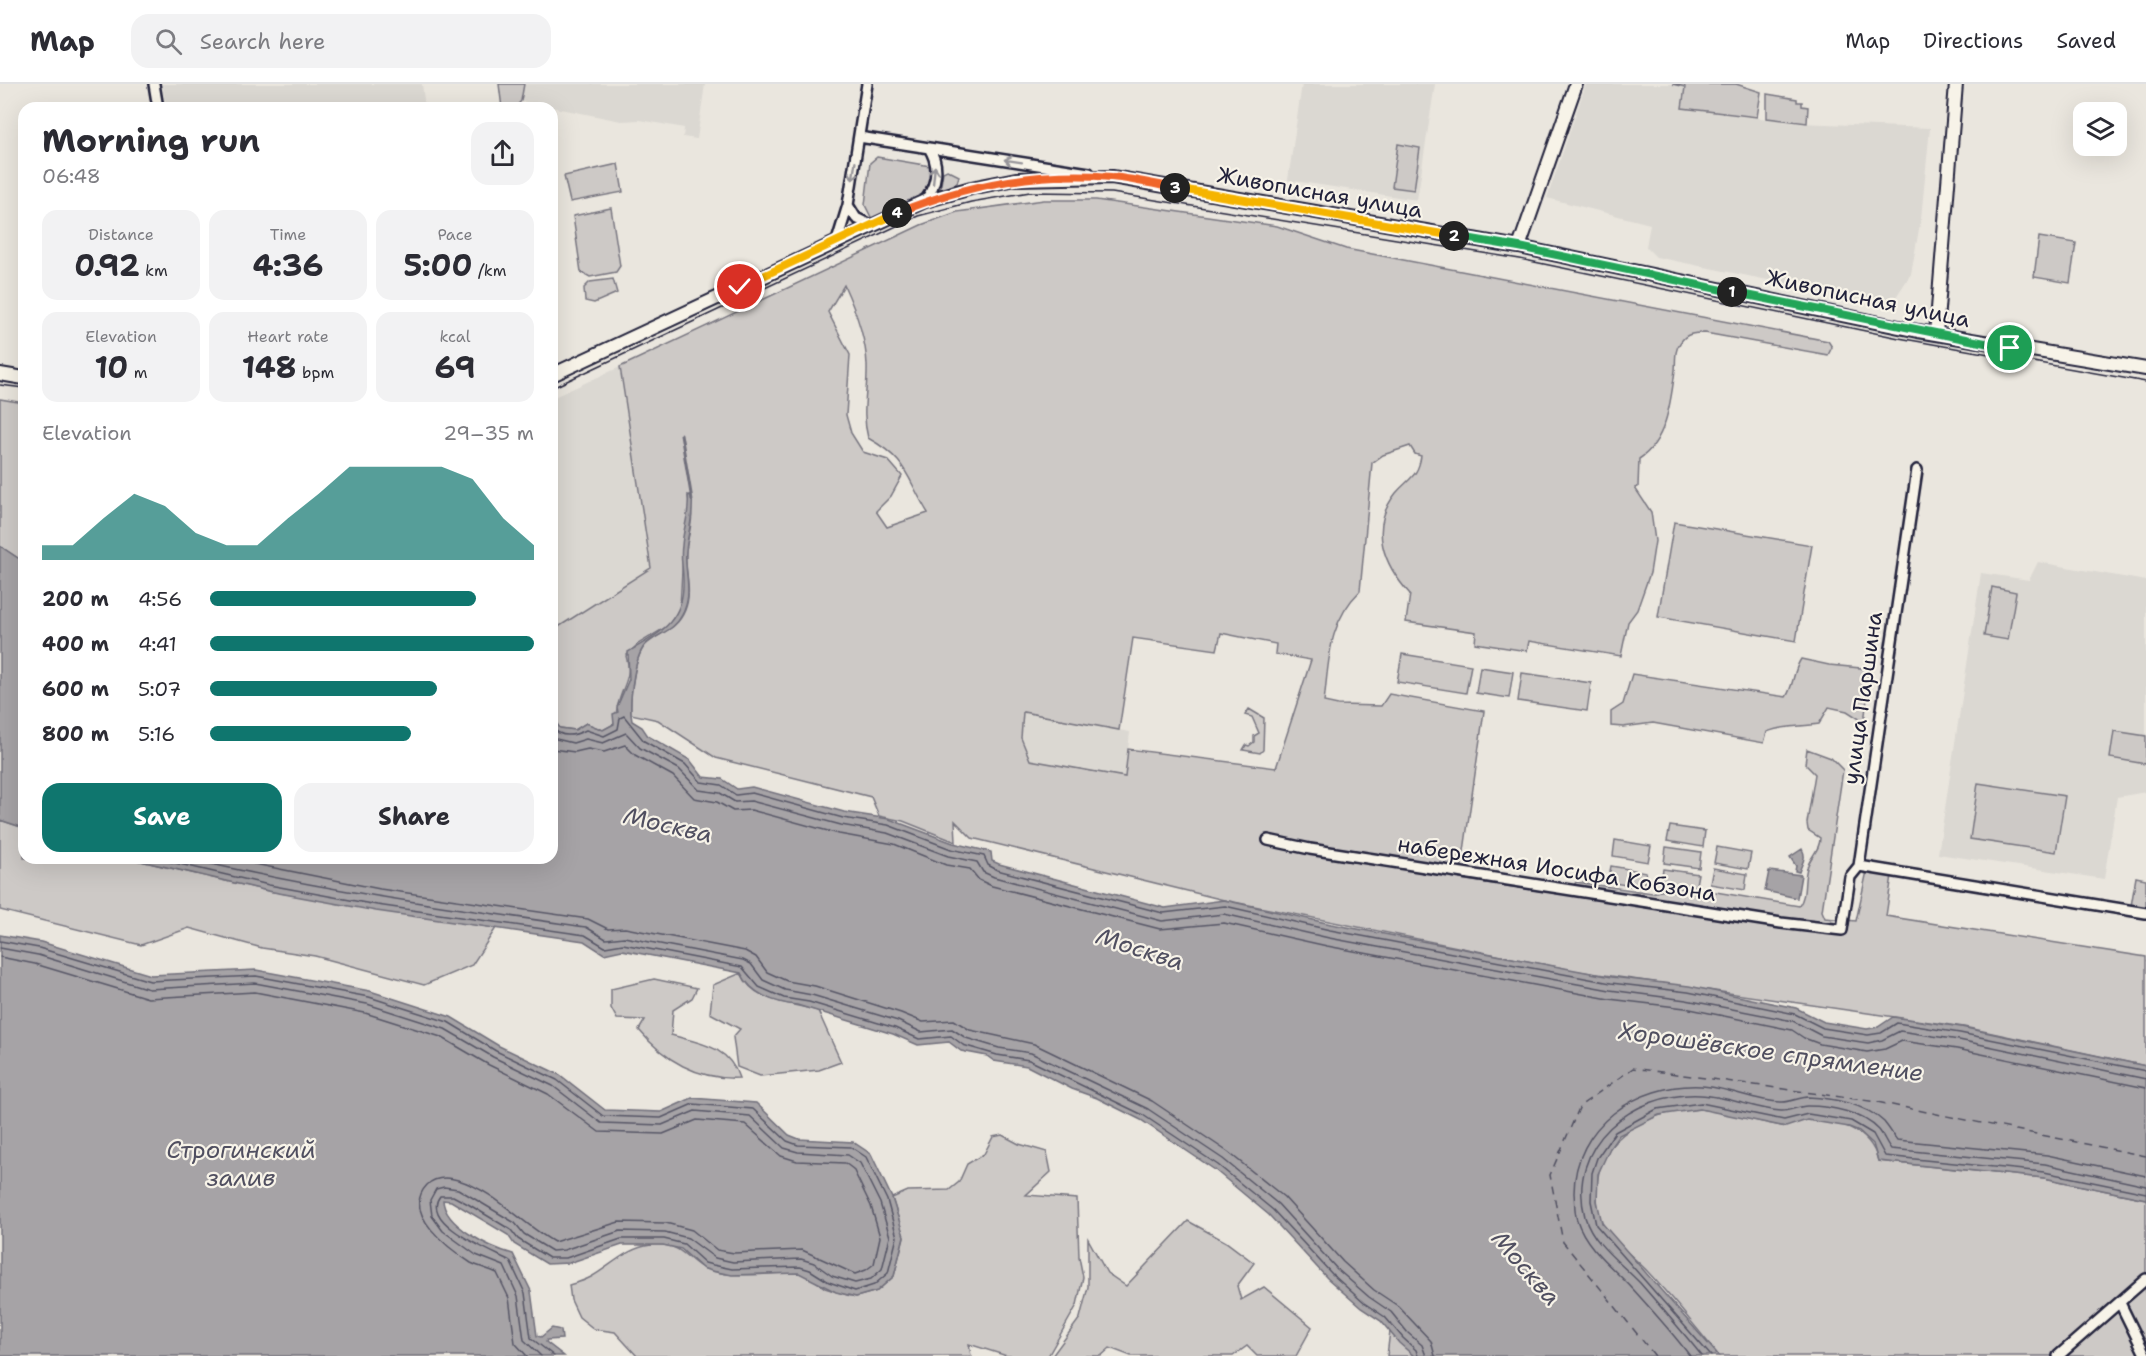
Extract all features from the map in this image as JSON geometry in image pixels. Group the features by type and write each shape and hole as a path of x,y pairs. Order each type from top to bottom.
{"street":[{"path":"154,84 157,102"},
{"path":"837,241 848,204 867,84"},
{"path":"1519,247 1576,84"},
{"path":"1936,334 1956,84"},
{"path":"859,136 1112,177"},
{"path":"925,201 932,189 936,168 929,148"},
{"name":"Живописная улица","path":"558,372 925,201 971,188 1016,179 1112,177 1519,247 1936,334 2146,369"},
{"path":"848,204 856,218 870,225"},
{"path":"0,374 18,377"},
{"name":"улица Паршина","path":"1842,930 1850,877 1859,866 1917,470"},
{"name":"набережная Иосифа Кобзона","path":"1268,840 1310,849 1781,923 1842,930"},
{"path":"1859,866 2146,913"},
{"path":"2058,1356 2146,1279"},
{"path":"2120,1303 2146,1356"}],"shaded area":[{"path":"162,84 422,84 424,102 165,102"},
{"path":"499,84 524,84 520,102 501,102"},
{"path":"524,84 705,84 697,139 683,137 684,128 640,120 621,121 558,108 558,102 521,101"},
{"path":"1302,84 1435,84 1417,200 1288,180"},
{"path":"1586,84 1672,84 1685,87 1682,108 1799,123 1930,128 1921,218 1911,274 1896,297 1880,303 1656,257 1646,247 1650,224 1547,198"},
{"path":"1672,84 1736,84 1761,92 1757,117 1682,108 1685,87"},
{"path":"1767,94 1797,99 1797,102 1802,102 1802,106 1808,107 1807,123 1767,118"},
{"path":"1398,144 1420,148 1414,190 1392,187"},
{"path":"877,157 930,166 932,169 926,195 872,219 865,205 870,163"},
{"path":"618,164 623,192 570,202 564,176"},
{"path":"947,170 959,176 957,183 940,191 943,172"},
{"path":"1044,200 1096,200 1277,226 1346,249 1828,341 1832,347 1828,355 1705,333 1688,335 1678,346 1672,394 1662,431 1656,442 1639,459 1638,487 1635,488 1651,512 1655,541 1650,573 1637,610 1628,622 1621,656 1529,641 1527,651 1475,643 1476,632 1406,622 1410,594 1387,559 1381,533 1387,506 1418,469 1421,456 1415,454 1410,446 1383,455 1372,463 1360,591 1349,603 1336,629 1329,657 1324,702 1338,705 1381,706 1389,694 1484,711 1460,879 1560,894 1568,894 1576,882 1652,893 1665,890 1697,892 1704,890 1799,906 1803,897 1807,868 1820,838 1808,830 1807,823 1815,774 1805,764 1807,749 1831,758 1843,770 1822,911 1825,918 1856,921 1867,871 1892,875 1886,916 2146,957 2146,1066 1964,1027 1577,971 1224,900 972,838 955,821 956,842 903,821 879,816 871,797 716,758 658,720 631,714 636,665 643,648 678,622 687,603 686,550 692,517 688,496 690,510 684,533 680,608 668,626 638,644 626,656 628,676 614,724 603,730 586,723 575,730 560,728 558,726 558,627 651,568 620,367 921,225 957,212","holes":["844,285 865,344 867,374 865,419 868,438 899,462 928,513 887,527 876,511 891,496 902,476 888,460 863,452 851,433 846,415 850,355 828,312","1221,633 1276,644 1275,654 1311,660 1276,768 1128,749 1125,777 1030,760 1021,738 1023,712 1119,730 1133,638 1217,650"]},
{"path":"611,208 620,266 616,272 590,277 581,272 573,216"},
{"path":"2039,237 2076,243 2070,283 2034,277"},
{"path":"613,279 617,293 594,303 585,301 584,288 590,282"},
{"path":"620,367 651,568 558,627 558,395"},
{"path":"0,399 18,402 18,558 0,546"},
{"path":"1674,522 1812,545 1796,641 1658,617"},
{"path":"2038,562 2146,581 2146,792 2117,797 2104,879 1938,854 1981,573 2029,580"},
{"path":"1992,587 2016,592 2008,640 1984,636"},
{"path":"1402,654 1471,665 1466,693 1397,682"},
{"path":"1801,659 1829,665 1871,669 1864,722 1847,711 1829,707 1819,724 1786,727 1767,732 1764,743 1653,723 1623,727 1611,726 1611,712 1623,704 1632,674 1786,697"},
{"path":"1480,667 1513,672 1509,698 1476,693"},
{"path":"1522,673 1591,683 1587,711 1518,701"},
{"path":"1249,709 1264,718 1263,750 1260,753 1243,750 1246,745 1249,746 1254,742 1254,736 1259,733 1252,717 1245,715"},
{"path":"1023,712 1130,732 1125,777 1030,760 1021,738"},
{"path":"2114,731 2146,736 2146,764 2110,758"},
{"path":"1978,783 2065,796 2056,852 1970,839"},
{"path":"0,820 18,826 18,864 153,864 268,891 496,928 472,965 424,985 315,956 262,948 189,928 141,945 0,910"},
{"path":"1670,826 1705,831 1703,847 1667,841"},
{"path":"1615,840 1651,846 1648,862 1613,856"},
{"path":"1666,847 1701,852 1699,868 1664,863"},
{"path":"1717,847 1751,853 1748,869 1714,863"},
{"path":"1611,866 1646,872 1643,888 1608,882"},
{"path":"1713,868 1747,874 1745,890 1710,884"},
{"path":"1663,869 1698,874 1695,890 1660,885"},
{"path":"2136,877 2146,879 2146,909 2131,906"},
{"path":"741,973 755,991 764,996 818,1011 841,1062 819,1070 760,1076 737,1067 733,1037 740,1029 710,1013 713,985"},
{"path":"654,979 697,988 692,998 673,1010 671,1035 721,1052 734,1067 739,1078 710,1076 683,1066 659,1050 639,1030 645,1020 617,1019 611,1008 611,989"},
{"path":"1700,1109 1782,1126 1804,1120 1839,1124 1860,1133 1874,1150 1878,1161 2044,1178 2146,1199 2146,1356 1719,1356 1657,1282 1610,1235 1601,1221 1598,1206 1599,1170 1606,1154 1617,1140 1646,1120 1664,1114"},
{"path":"1002,1135 1019,1144 1047,1152 1051,1172 1026,1195 1077,1199 1079,1257 1083,1277 1077,1305 1048,1356 1007,1356 969,1344 971,1356 637,1356 615,1332 594,1329 579,1317 571,1300 569,1285 591,1277 634,1250 651,1245 672,1247 703,1268 712,1271 744,1275 799,1273 808,1275 825,1288 856,1297 877,1291 894,1276 904,1237 892,1198 908,1191 949,1190 959,1182 967,1164 984,1154 993,1137"},
{"path":"1188,1221 1226,1242 1254,1263 1237,1286 1241,1300 1264,1287 1312,1327 1296,1356 1257,1356 1247,1346 1233,1356 1131,1356 1110,1348 1101,1356 1052,1356 1080,1318 1088,1287 1088,1239 1107,1273 1126,1286"},
{"path":"1390,1331 1414,1356 1387,1356"}],"water":[{"path":"688,495 692,496 692,517 686,551 688,591 686,607 675,625 647,643 639,656 631,697 631,714 632,721 642,727 648,736 690,760 703,777 722,779 737,789 752,787 844,812 889,819 953,843 991,852 992,861 999,864 1165,908 1224,900 1331,924 1612,977 1689,986 1796,1008 1824,1022 1867,1029 1878,1027 1893,1017 1961,1027 2146,1066 2146,1199 2044,1178 1878,1161 1873,1144 1859,1131 1849,1127 1807,1120 1786,1127 1700,1109 1659,1115 1619,1135 1610,1148 1598,1174 1597,1201 1602,1223 1719,1356 1414,1356 1399,1343 1381,1321 1361,1308 1327,1278 1269,1215 1215,1170 1141,1120 1027,1066 994,1061 987,1056 961,1051 949,1042 918,1045 893,1034 797,1005 772,1000 751,987 741,973 622,950 604,954 584,941 376,911 268,891 153,864 558,864 558,726 560,728 575,730 586,723 603,730 614,724 613,714 618,712 617,707 629,679 628,652 660,632 675,616 680,605 683,593 681,550"},
{"path":"0,546 18,558 18,826 0,820"},
{"path":"1802,849 1804,858 1799,872 1795,871 1796,866 1790,857"},
{"path":"1769,871 1801,875 1797,898 1765,891"},
{"name":"Строгинский залив","path":"0,935 41,942 151,975 256,970 370,991 451,1017 499,1046 560,1075 605,1110 661,1112 692,1098 756,1103 789,1135 799,1139 853,1142 871,1154 892,1198 904,1236 894,1276 877,1291 856,1297 836,1292 799,1273 732,1275 712,1271 702,1268 681,1249 663,1245 622,1245 569,1263 547,1264 514,1244 508,1235 451,1201 443,1200 445,1210 460,1227 481,1241 513,1254 531,1291 537,1336 541,1337 552,1328 561,1330 562,1339 546,1342 564,1356 0,1356"}],"waterway":[{"path":"681,434 692,500"}],"ferry route":[{"path":"1655,1356 1563,1242 1550,1175 1580,1106 1633,1068 1877,1102 2146,1156"}],"tram line":[{"path":"558,385 918,216 971,202 1030,192 1112,193 1520,259 1899,338 2146,382"},
{"path":"0,385 18,387"}],"route":[{"path":"740,287 925,201 971,188 1016,179 1112,177 1519,247 1918,331 2010,348"}],"water label":[{"name":"Москва","path":"668,825"},
{"name":"Москва","path":"1140,949"},
{"name":"Хорошёвское спрямление","path":"1771,1052"},
{"name":"Москва","path":"1526,1268"}]}
